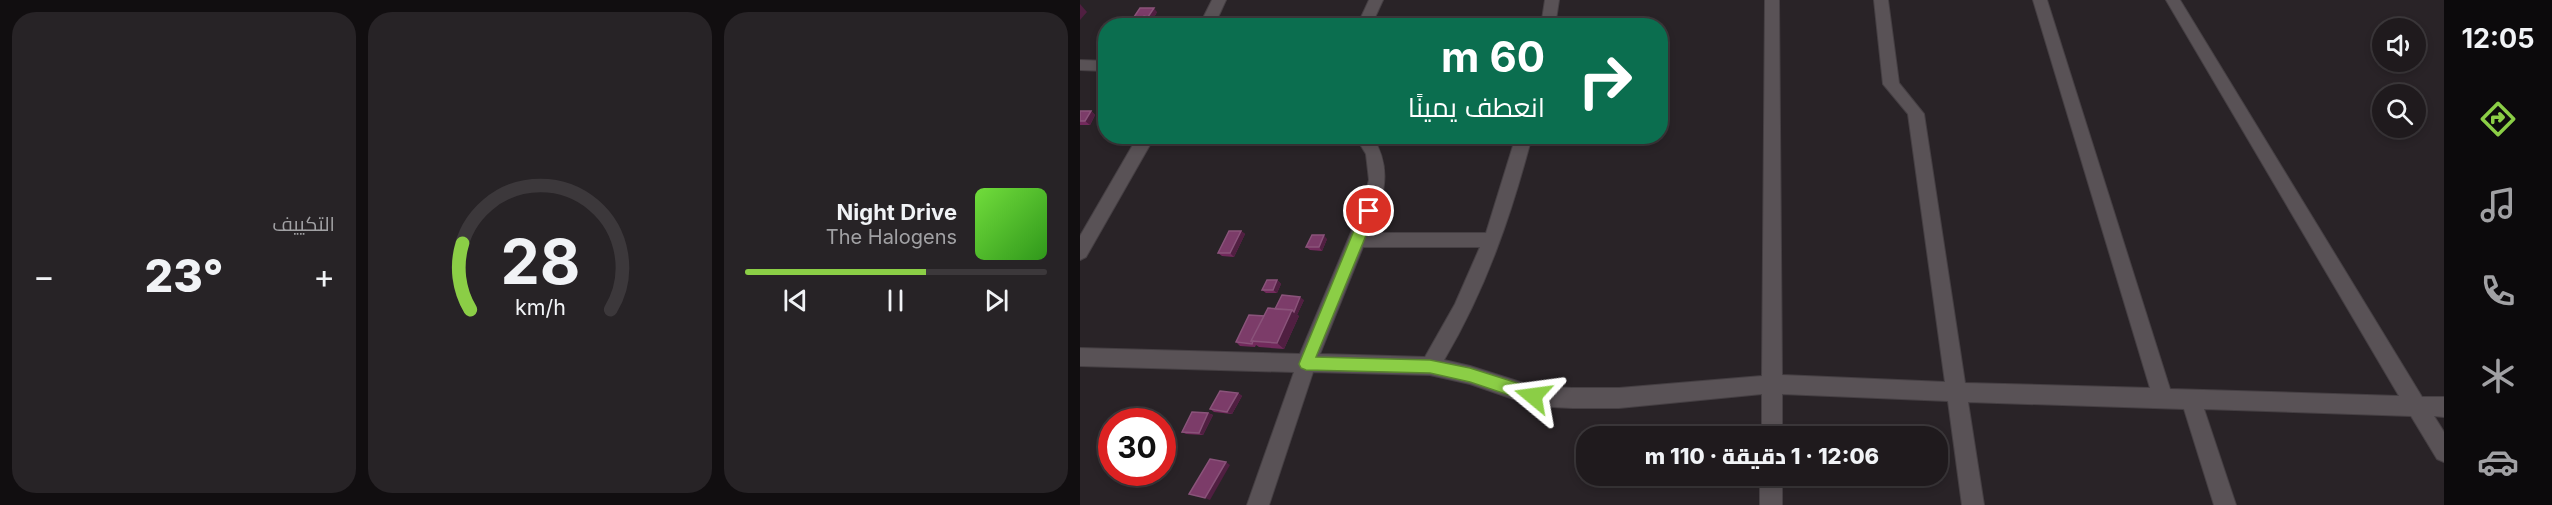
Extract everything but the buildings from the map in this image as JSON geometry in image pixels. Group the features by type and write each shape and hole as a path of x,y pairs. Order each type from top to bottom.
{"street":[{"path":"1210,18 1219,0"},
{"path":"1368,18 1376,0"},
{"path":"1549,18 1552,0"},
{"path":"1772,0 1772,426"},
{"path":"1881,0 1892,84 1896,92 1911,105 1916,114 1973,505"},
{"path":"2040,0 2163,399"},
{"path":"2173,0 2444,452"},
{"path":"1080,65 1098,66"},
{"path":"1080,252 1143,144"},
{"path":"1258,505 1306,364 1369,211 1377,180 1374,153 1368,144"},
{"path":"1430,366 1466,304 1493,240 1522,144"},
{"path":"1357,240 1493,240"},
{"path":"1080,357 1430,366 1470,375 1533,396 1572,398 1619,398 1772,384 1957,393 2444,407"},
{"path":"2191,400 2224,505"},
{"path":"1771,486 1771,505"}],"route":[{"path":"1369,211 1306,364 1430,366 1470,375 1533,396"}]}
